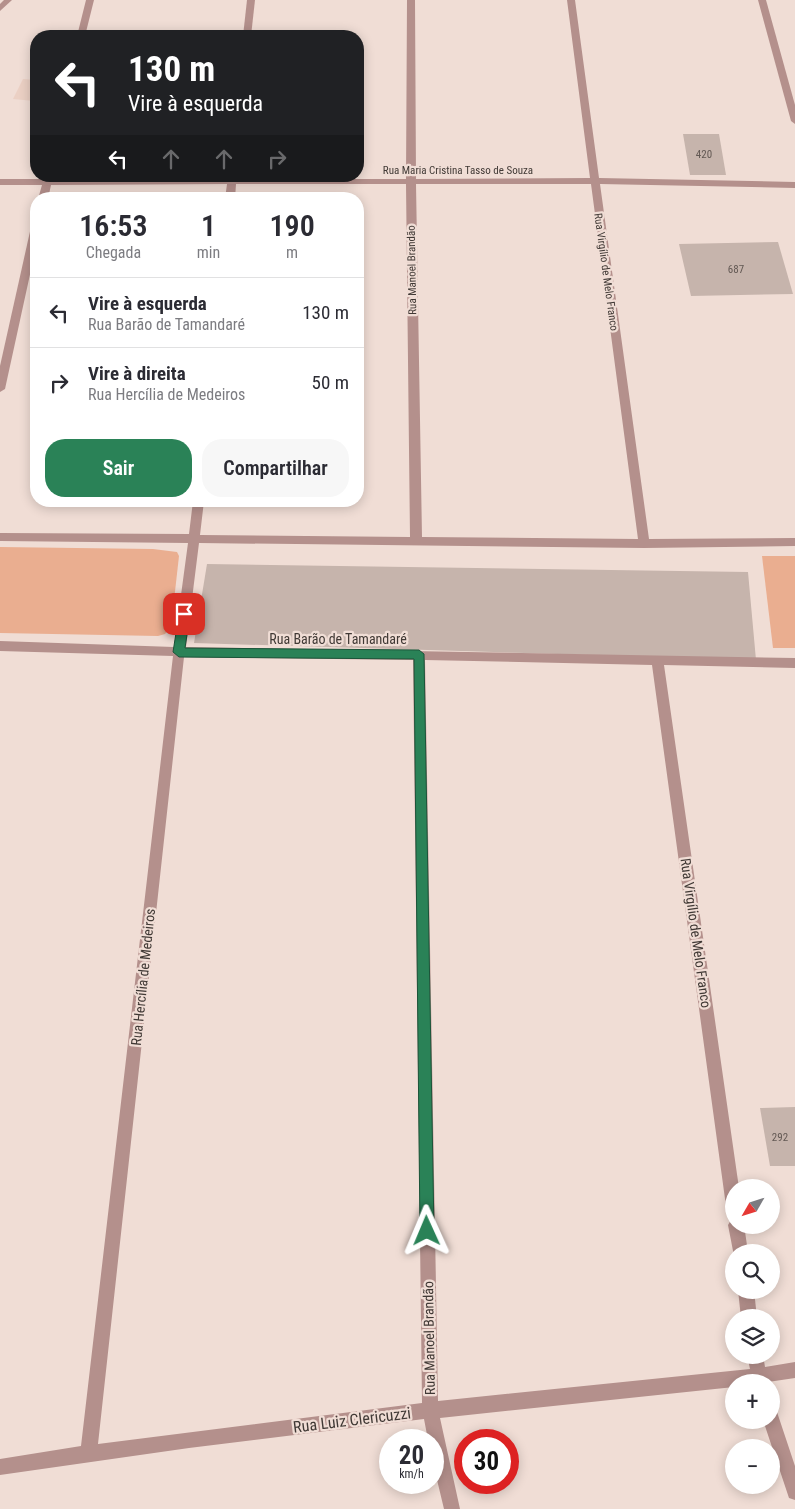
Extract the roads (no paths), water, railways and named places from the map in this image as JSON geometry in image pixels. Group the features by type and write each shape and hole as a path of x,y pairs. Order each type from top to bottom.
{"street":[{"path":"0,9 8,0"},
{"path":"82,30 90,0"},
{"path":"248,30 251,0"},
{"name":"Rua Manoel Brandão","path":"412,0 411,181 416,540"},
{"name":"Rua Virgílio de Melo Franco","path":"570,0 644,544"},
{"path":"762,0 795,121"},
{"name":"Rua Maria Cristina Tasso de Souza","path":"0,182 30,180"},
{"name":"Rua Maria Cristina Tasso de Souza","path":"364,180 594,181 795,185"},
{"path":"0,389 30,254"},
{"name":"Rua Hercília de Medeiros","path":"89,1453 179,652 198,507"},
{"path":"0,537 416,540 529,544 795,542"},
{"name":"Rua Barão de Tamandaré","path":"0,646 179,652 419,654 795,663"},
{"name":"Rua Manoel Brandão","path":"419,654 430,1410 452,1509"},
{"name":"Rua Virgílio de Melo Franco","path":"657,660 730,1179"},
{"name":"Rua Luiz Clericuzzi","path":"779,1374 795,1370"},
{"name":"Rua Luiz Clericuzzi","path":"0,1467 89,1453 430,1410 725,1382"},
{"path":"775,1429 795,1492"}]}
